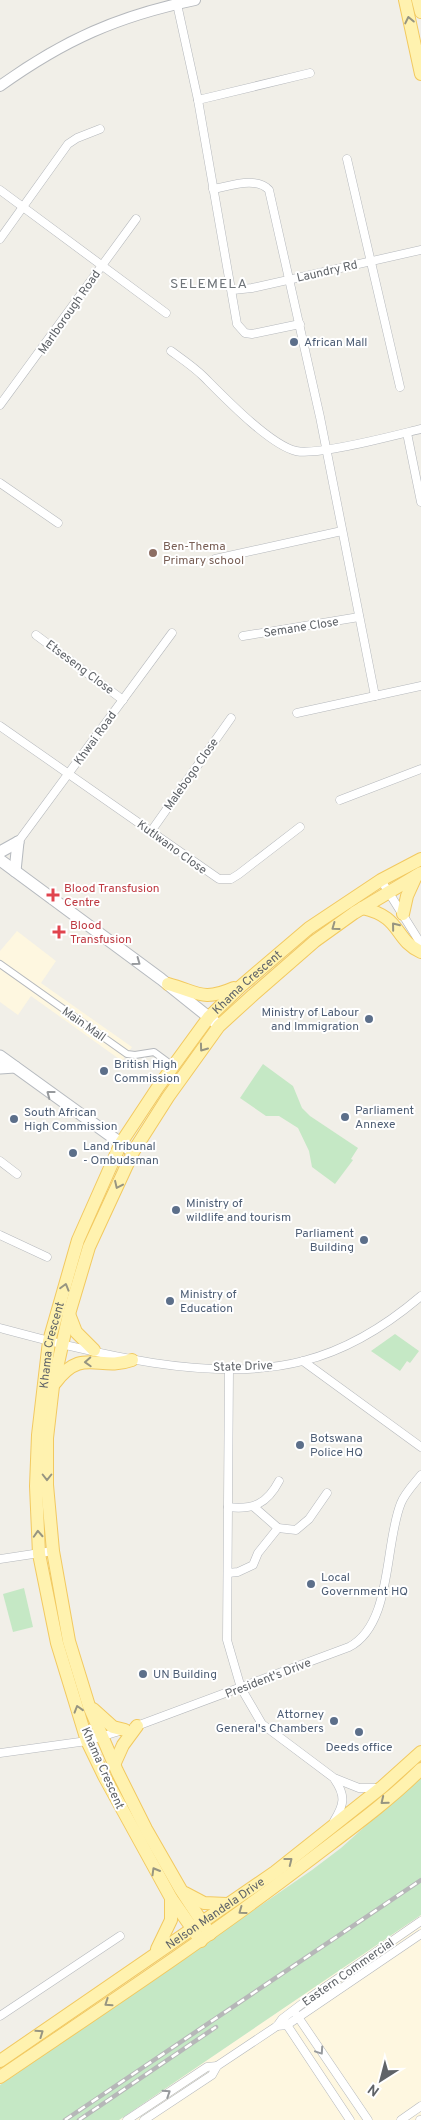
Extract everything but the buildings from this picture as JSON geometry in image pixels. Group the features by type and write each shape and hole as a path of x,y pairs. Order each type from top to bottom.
{"main road":[{"path":"405,0 421,74"},
{"path":"418,0 421,12"},
{"path":"0,852 18,842"},
{"path":"15,871 18,842"},
{"name":"Khama Crescent","path":"205,1938 130,1826 88,1741 57,1642 39,1554 36,1486 38,1436 56,1343 78,1240 121,1143 209,1017 241,986 309,928 381,880 421,859"},
{"path":"0,860 168,984 219,1026"},
{"path":"403,914 406,896 418,874"},
{"name":"Khama Crescent","path":"176,1894 102,1738 69,1641 53,1552 47,1476 47,1438 56,1343 69,1314 89,1247 133,1152 168,1097 219,1026 315,942 362,908 418,874"},
{"path":"362,908 389,918 409,945 421,952"},
{"path":"168,984 201,996 213,996 241,986"},
{"path":"0,1056 133,1152"},
{"path":"0,1068 15,1066"},
{"path":"69,1314 76,1332 94,1350"},
{"path":"53,1386 66,1370 82,1362 122,1363 132,1360"},
{"path":"90,1706 113,1727 131,1728 114,1765"},
{"name":"Nelson Mandela Drive","path":"0,2061 275,1872 382,1787 421,1752"},
{"name":"Nelson Mandela Drive","path":"0,2077 205,1938 335,1840 407,1783 421,1769"},
{"path":"155,1953 168,1931 176,1894 204,1903 227,1904"}],"street":[{"path":"0,86 59,47 85,34 128,17 195,0"},
{"path":"177,4 198,100 233,290 237,324 245,333 300,324"},
{"path":"198,100 310,72"},
{"path":"0,239 68,144 77,138 100,129"},
{"path":"347,159 400,387"},
{"path":"214,189 257,182 264,184 269,190 300,324 375,696"},
{"path":"0,190 166,313"},
{"name":"Marlborough Road","path":"0,405 136,219"},
{"name":"Laundry Rd","path":"233,290 252,288 421,250"},
{"path":"171,351 280,444 297,451 326,449 421,429"},
{"path":"407,433 421,502"},
{"path":"0,483 58,523"},
{"path":"216,559 342,531"},
{"name":"Semane Close","path":"243,636 359,617"},
{"name":"Khwai Road","path":"18,842 172,633"},
{"name":"Etseseng Close","path":"36,635 123,700"},
{"path":"297,713 421,686"},
{"name":"Malebogo Close","path":"152,830 231,718"},
{"name":"Kutlwano Close","path":"0,726 68,775 152,830 214,877 224,880 239,874 300,827"},
{"path":"340,800 421,769"},
{"path":"381,880 421,944"},
{"name":"Main Mall","path":"0,964 127,1054 135,1055 154,1052 173,1066"},
{"path":"0,1162 17,1174"},
{"path":"0,1235 47,1257"},
{"name":"State Drive","path":"0,1328 132,1360 186,1367 229,1369 303,1361 358,1339 386,1324 421,1296"},
{"path":"303,1361 421,1446"},
{"path":"229,1369 227,1640 241,1688 262,1724 334,1778 359,1788 373,1790 382,1787"},
{"name":"President's Drive","path":"0,1754 102,1738 349,1647 360,1640 377,1613 400,1505 421,1475"},
{"path":"228,1507 254,1507 262,1504 274,1492 279,1481"},
{"path":"254,1507 278,1528 296,1530 309,1518 328,1493"},
{"path":"228,1573 238,1572 254,1565 258,1553 278,1528"},
{"path":"0,1559 53,1552"},
{"path":"328,1831 343,1805 342,1790 334,1778"},
{"name":"Eastern Commercial","path":"285,2022 294,2010 421,1921"},
{"name":"Eastern Commercial","path":"144,2120 212,2075 217,2066 277,2026 298,2018 421,1934"},
{"path":"0,2016 120,1936"},
{"path":"294,2010 368,2120"},
{"path":"285,2022 350,2120"},
{"name":"Eastern Commercial","path":"127,2120 206,2067 217,2066"},
{"path":"401,2120 421,2106"}],"shaded area":[{"path":"17,931 56,961 41,983 132,1047 122,1061 31,996 18,1015 0,1002 0,951"},
{"path":"421,1915 421,2120 119,2120 403,1927"}],"green space":[{"path":"263,1064 293,1086 302,1108 310,1116 358,1148 351,1159 353,1160 335,1184 312,1167 309,1151 298,1128 279,1116 266,1116 240,1098"},
{"path":"395,1334 419,1351 410,1363 407,1361 400,1371 371,1351"},
{"path":"24,1588 33,1627 13,1632 3,1594"},
{"path":"421,1776 421,1915 119,2120 0,2120 0,2085 312,1870 341,1848"}],"railway":[{"path":"65,2120 421,1880"},
{"path":"79,2120 216,2027"}],"place":[{"name":"African Mall","path":"294,342"},
{"name":"Ben-Thema Primary school","path":"153,553"},
{"name":"Blood Transfusion Centre","path":"53,895"},
{"name":"Blood Transfusion","path":"59,932"},
{"name":"Ministry of Labour and Immigration","path":"369,1019"},
{"name":"British High Commission","path":"104,1071"},
{"name":"Parliament Annexe","path":"345,1117"},
{"name":"South African High Commission","path":"14,1119"},
{"name":"Land Tribunal - Ombudsman","path":"73,1153"},
{"name":"Ministry of wildlife and tourism","path":"176,1210"},
{"name":"Parliament Building","path":"364,1240"},
{"name":"Ministry of Education","path":"170,1301"},
{"name":"Botswana Police HQ","path":"300,1445"},
{"name":"Local Government HQ","path":"311,1584"},
{"name":"UN Building","path":"143,1674"},
{"name":"Attorney General's Chambers","path":"334,1721"},
{"name":"Deeds office","path":"359,1732"}],"district":[{"name":"SELEMELA","path":"209,283"}]}
